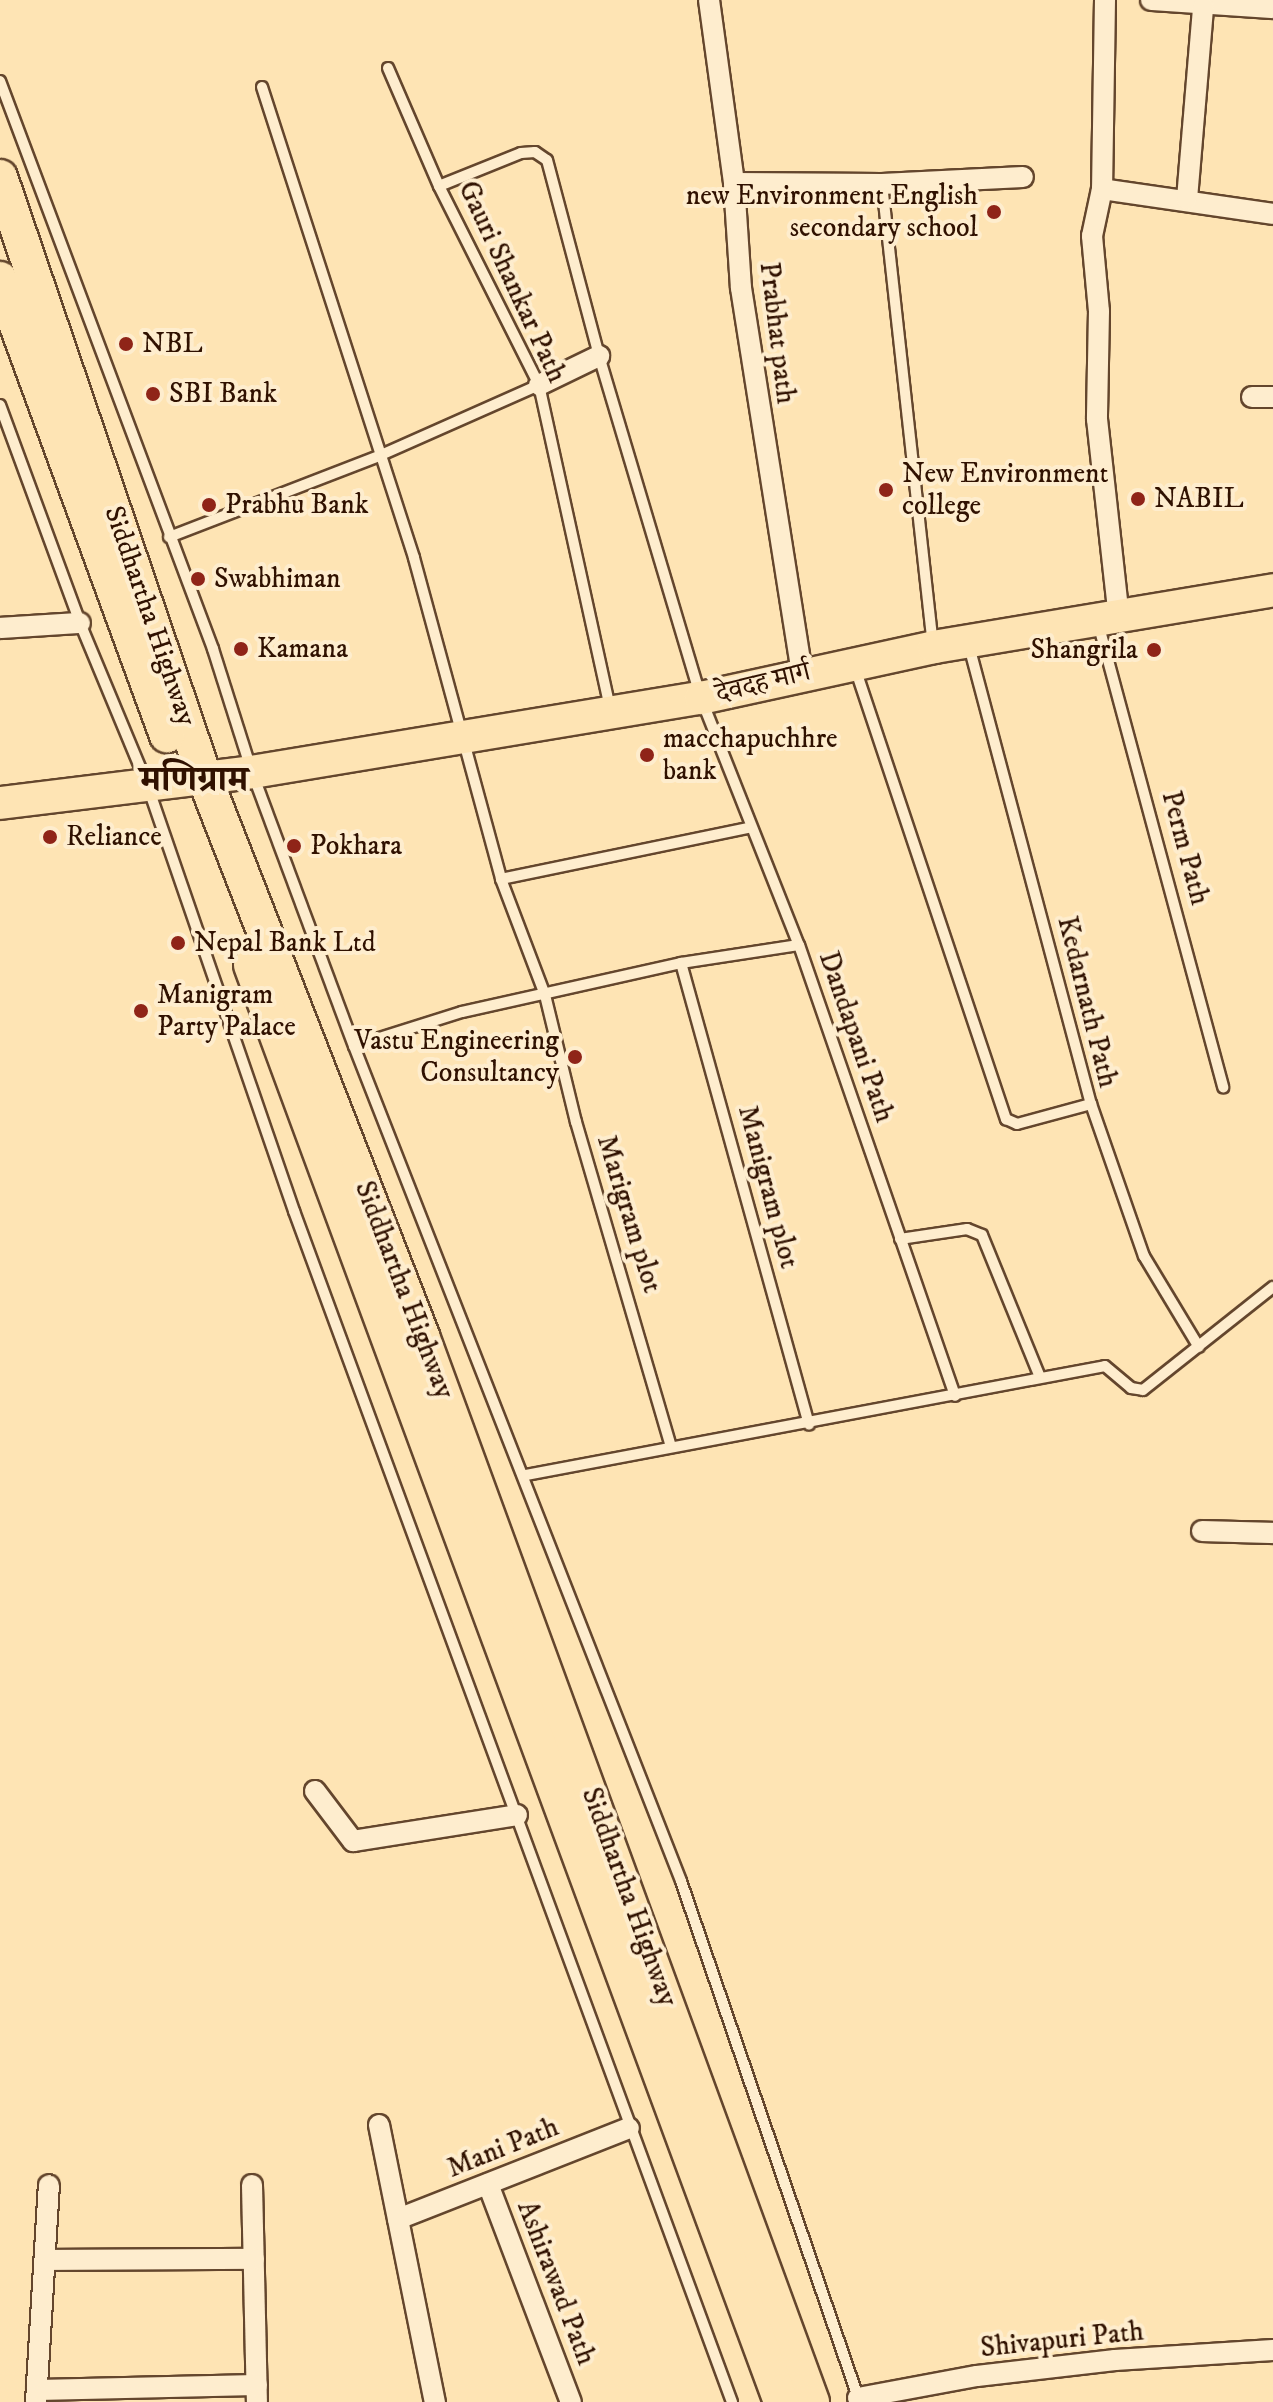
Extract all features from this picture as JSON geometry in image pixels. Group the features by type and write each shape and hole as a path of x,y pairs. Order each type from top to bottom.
{"highway":[{"name":"Siddhartha Highway","path":"0,177 195,781 781,2402"},
{"name":"Siddhartha Highway","path":"0,279 195,781 422,1336 812,2402"}],"main road":[{"name":"देवदह मार्ग","path":"0,803 147,784 195,781 701,698 802,672 967,640 1273,590"}],"street":[{"name":"Prabhat path","path":"709,0 734,183 741,288 802,672"},
{"path":"1105,0 1102,189 1092,236 1099,311 1097,419 1108,619"},
{"path":"1151,0 1203,7 1273,8"},
{"path":"1187,199 1203,7"},
{"path":"734,183 882,184 1023,177"},
{"path":"1102,189 1187,199 1273,214"},
{"path":"539,385 599,356"},
{"path":"0,628 80,623"},
{"path":"1202,1531 1273,1533"},
{"path":"315,1791 353,1841 517,1815"},
{"path":"379,2125 435,2402"},
{"name":"Mani Path","path":"398,2219 629,2128"},
{"name":"Ashirawad Path","path":"488,2184 571,2402"},
{"path":"49,2185 48,2260 37,2396 257,2394 252,2185"},
{"path":"48,2260 254,2259"},
{"name":"Shivapuri Path","path":"859,2400 1054,2367 1273,2350"}],"lane":[{"name":"Gauri Shankar Path","path":"388,68 439,186 539,385 610,711"},
{"path":"0,81 218,662 252,772 354,1046 526,1475 681,1881 859,2400"},
{"name":"Marigram plot","path":"262,87 381,455 464,736 501,879 545,995 576,1122 671,1446"},
{"name":"Dandapani Path","path":"439,186 521,153 535,152 547,160 599,356 701,698 799,945 955,1396"},
{"path":"882,184 934,647"},
{"path":"169,537 381,455 539,385"},
{"path":"0,405 80,623 147,784 294,1211 732,2402"},
{"name":"Perm Path","path":"1108,619 1223,1087"},
{"name":"Kedarnath Path","path":"853,662 1006,1119 1017,1124 1091,1104 967,640"},
{"path":"501,879 751,827"},
{"path":"354,1046 462,1012 681,963 799,945"},
{"name":"Manigram plot","path":"681,963 809,1425"},
{"path":"1091,1104 1144,1256 1199,1347"},
{"path":"900,1239 967,1229 982,1235 1040,1377"},
{"path":"526,1475 671,1446 809,1425 1105,1366 1131,1388 1143,1390 1273,1287"}],"place":[{"name":"new Environment English secondary school","path":"994,212"},
{"name":"NBL","path":"126,344"},
{"name":"SBI Bank","path":"153,394"},
{"name":"New Environment college","path":"886,490"},
{"name":"NABIL","path":"1138,499"},
{"name":"Prabhu Bank","path":"209,505"},
{"name":"Swabhiman","path":"198,579"},
{"name":"Kamana","path":"241,649"},
{"name":"Shangrila","path":"1154,650"},
{"name":"macchapuchhre bank","path":"647,755"},
{"name":"Reliance","path":"50,837"},
{"name":"Pokhara","path":"294,846"},
{"name":"Nepal Bank Ltd","path":"178,943"},
{"name":"Manigram Party Palace","path":"141,1011"},
{"name":"Vastu Engineering Consultancy","path":"575,1057"}],"district":[{"name":"मणिग्राम","path":"194,781"}]}
